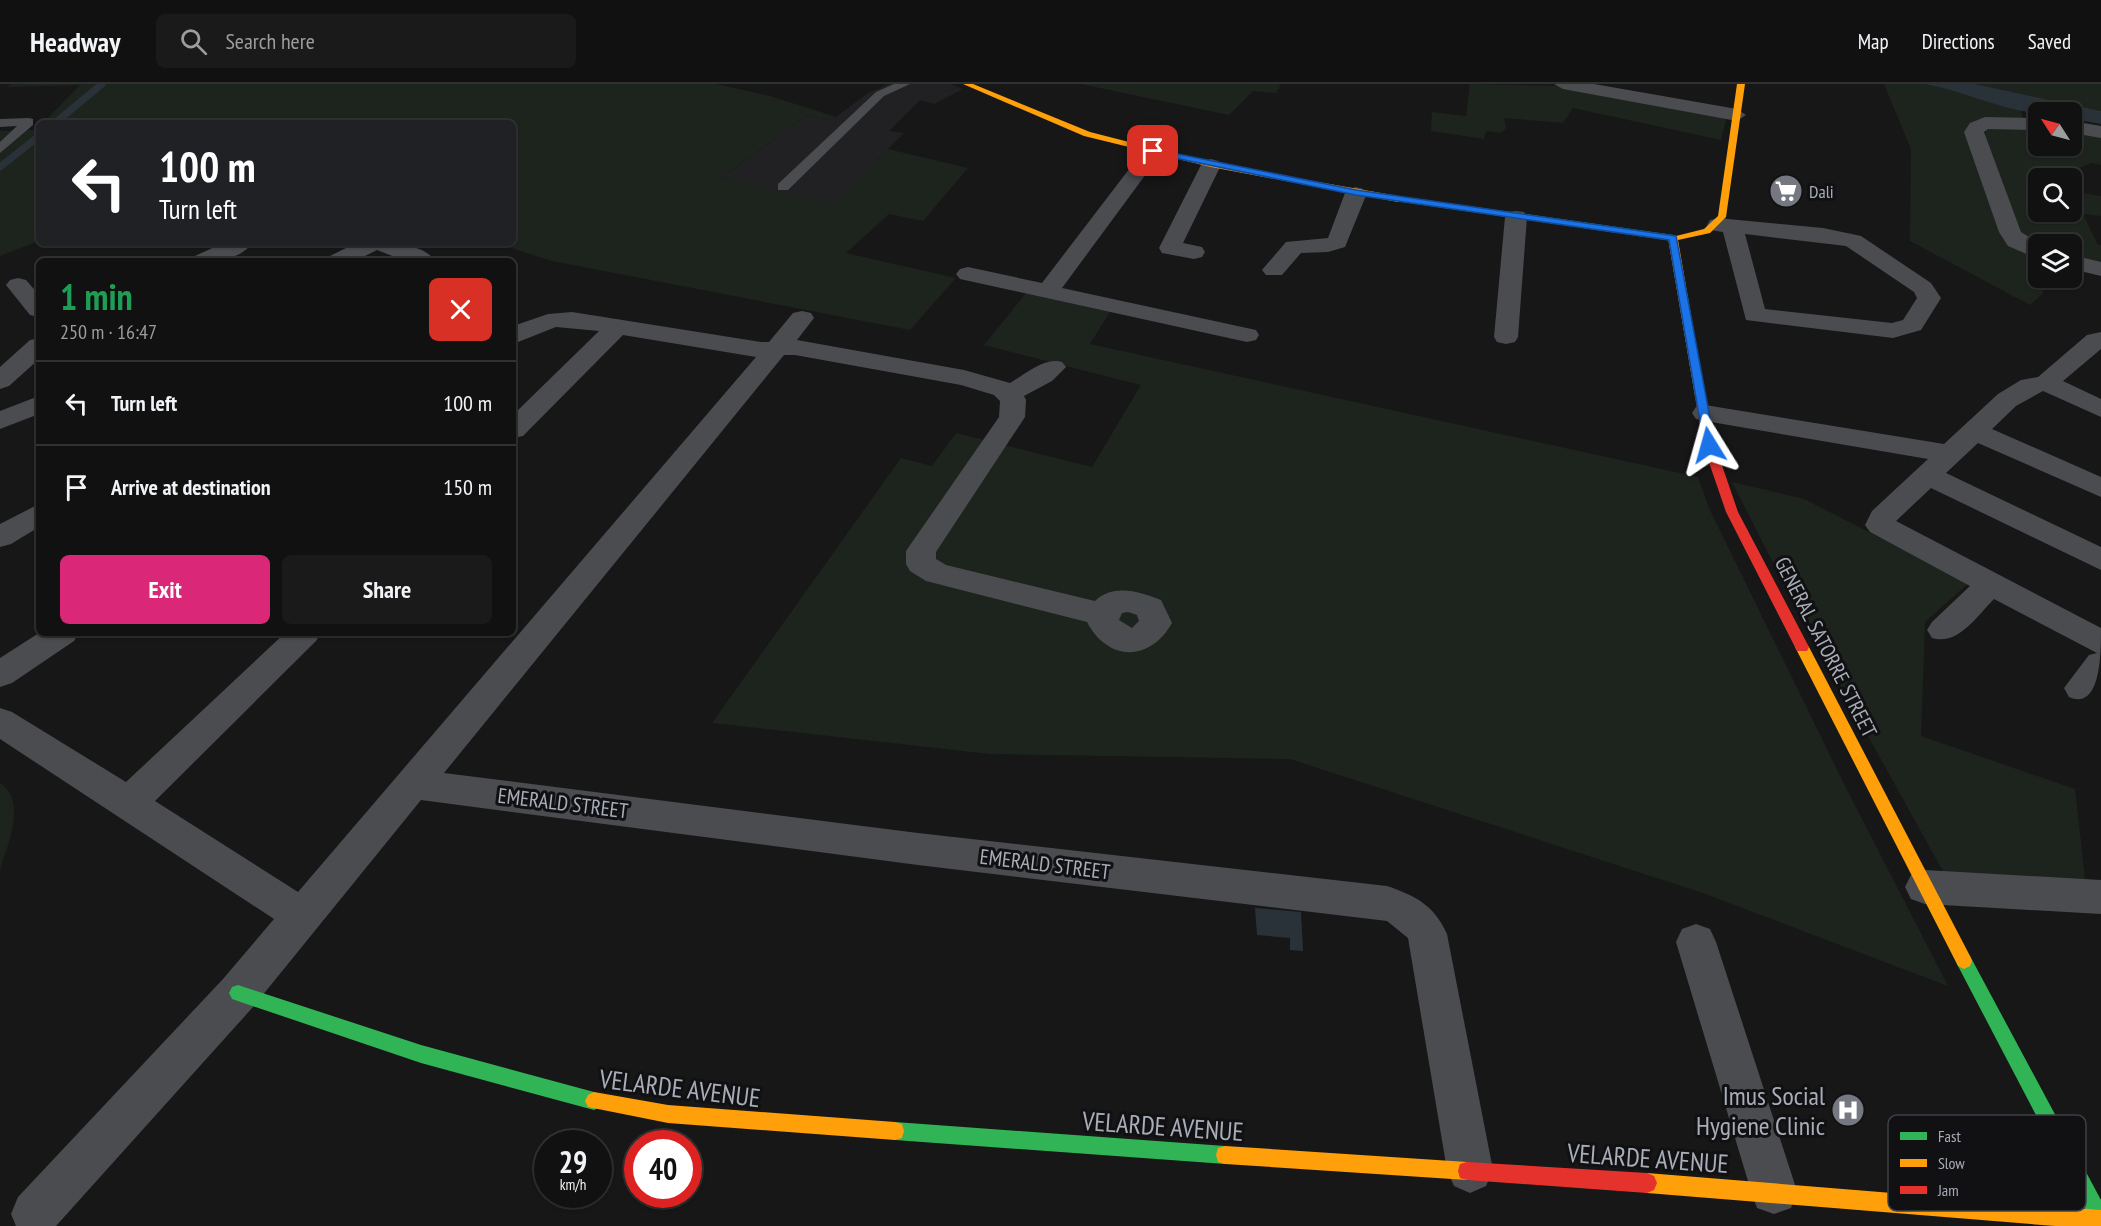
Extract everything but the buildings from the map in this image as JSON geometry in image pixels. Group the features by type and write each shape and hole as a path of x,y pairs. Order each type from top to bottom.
{"street":[{"path":"967,84 1059,124 1153,151 1211,165 1356,193 1673,238 1725,225 1823,235 1853,241 1923,288 1929,298 1912,325 1893,332 1755,315 1725,225 1741,84"},
{"path":"1563,84 1737,115"},
{"path":"2028,124 1985,123 1977,127 1974,132 2010,232 2016,241 2028,247"},
{"path":"2082,129 2101,132"},
{"path":"1047,292 1153,151"},
{"path":"1194,252 1170,248 1211,165"},
{"path":"1274,270 1287,252 1294,247 1328,245 1336,242 1356,193"},
{"path":"1506,336 1516,217"},
{"name":"GENERAL SATORRE STREET","path":"1673,238 1709,445 1732,512 2046,1115"},
{"path":"209,258 235,246"},
{"path":"344,258 367,246"},
{"path":"388,246 417,258"},
{"path":"2082,264 2101,269"},
{"path":"968,274 1247,335"},
{"path":"18,285 36,306"},
{"path":"522,331 561,318 761,350 795,347 986,382 1008,394 1013,400 1012,417 921,551 921,564 937,573 1102,614"},
{"path":"35,1214 238,993 802,318"},
{"path":"516,427 618,326"},
{"path":"2101,339 2096,340 2046,383 2030,386 2007,400 1882,518 1880,525 2101,642"},
{"path":"0,381 36,348"},
{"path":"1008,394 1043,376 1053,367"},
{"path":"2046,383 2101,409"},
{"path":"0,421 36,405"},
{"path":"1705,413 1950,454"},
{"path":"1975,431 2101,488"},
{"path":"1927,476 2101,560"},
{"path":"0,537 36,516"},
{"path":"1943,630 1990,585"},
{"path":"0,674 58,636"},
{"path":"129,803 302,636"},
{"path":"0,722 302,916"},
{"name":"EMERALD STREET","path":"412,784 929,850 1387,904 1405,910 1419,920 1427,934 1470,1170"},
{"path":"1925,887 2101,897"},
{"path":"1696,942 1774,1191"},
{"name":"VELARDE AVENUE","path":"238,993 421,1054 583,1099 668,1114 779,1124 1774,1191 1888,1201"},
{"name":"GENERAL SATORRE STREET","path":"2086,1192 2101,1220"},
{"name":"VELARDE AVENUE","path":"2000,1211 2101,1220"}],"lane":[{"path":"783,187 880,94 904,84"},
{"path":"0,123 29,122 0,149"}],"shaded area":[{"path":"12,84 716,84 770,96 836,117 832,120 807,115 723,177 756,184 753,187 834,202 888,149 968,168 923,221 889,214 846,253 956,278 910,330 552,261 504,246 516,246 516,120 46,120 80,85 6,87"},
{"path":"889,84 950,84 963,89 934,104 920,100 889,131 904,133 834,203 752,187 755,185 723,177 807,115 832,120 868,93"},
{"path":"1081,84 1281,84 1276,93 1253,91 1229,115"},
{"path":"1470,84 1566,86 1725,117 1726,120 1721,140 1573,108 1563,123 1504,118 1506,128 1501,133 1486,131 1484,139 1431,131 1432,112 1466,116"},
{"path":"1884,84 1924,84 1950,89 2021,110 2023,120 1970,125 2028,253 2028,288 2044,288 2043,293 2030,305 1910,241 1911,149"},
{"path":"1924,84 1975,84 2059,102 2028,102 2028,112 2020,111"},
{"path":"1975,84 2101,84 2101,111 2082,107 2082,102 2059,102"},
{"path":"2082,107 2101,111 2101,124 2082,121"},
{"path":"2002,125 2028,126 2028,156 2082,156 2082,132 2101,135 2101,165 2092,163 2078,168 2028,168 2028,222 2082,222 2082,193 2101,196 2101,216 2083,214 2098,245 2101,245 2101,263 2082,258 2082,234 2028,234 2028,241 2023,240 1985,139 1986,129"},
{"path":"36,128 36,242 0,256 0,131"},
{"path":"1026,293 1110,312 1090,344 1698,477 1709,508 1845,786 1948,986 1703,893 1290,759 990,754 712,723 901,458 932,466 956,433 1092,467 1141,385 984,345"},
{"path":"1732,482 1804,499 1969,583 1925,622 1921,736 2075,789 2086,888 1945,875 1785,586"},
{"path":"0,783 8,791 13,801 14,812 10,837 0,871"},
{"path":"1255,908 1301,912 1303,951 1290,950 1290,938 1257,935"}],"waterway":[{"path":"59,120 102,84"},
{"path":"0,167 36,138"}],"traffic: fast":[{"path":"1398,199 1673,238"},
{"path":"1964,961 2045,1115"},
{"path":"238,993 421,1054 594,1101"},
{"path":"895,1131 1225,1155"},
{"path":"2086,1192 2101,1220"}],"traffic: slow":[{"path":"967,84 1087,134 1211,165 1398,199"},
{"path":"1700,396 1673,238 1707,231 1722,217 1741,84"},
{"path":"1802,647 1964,961"},
{"path":"594,1101 668,1114 895,1131"},
{"path":"1225,1155 1467,1171"},
{"path":"1647,1183 1888,1203"},
{"path":"1991,1211 2101,1220"}],"traffic: jam":[{"path":"1700,396 1709,445 1732,512 1802,647"},
{"path":"1467,1171 1647,1183"}],"place":[{"name":"Dali","path":"1786,191"},
{"name":"Imus Social Hygiene Clinic","path":"1848,1110"}],"route":[{"path":"1153,151 1211,165 1356,193 1673,238 1709,445"}]}
